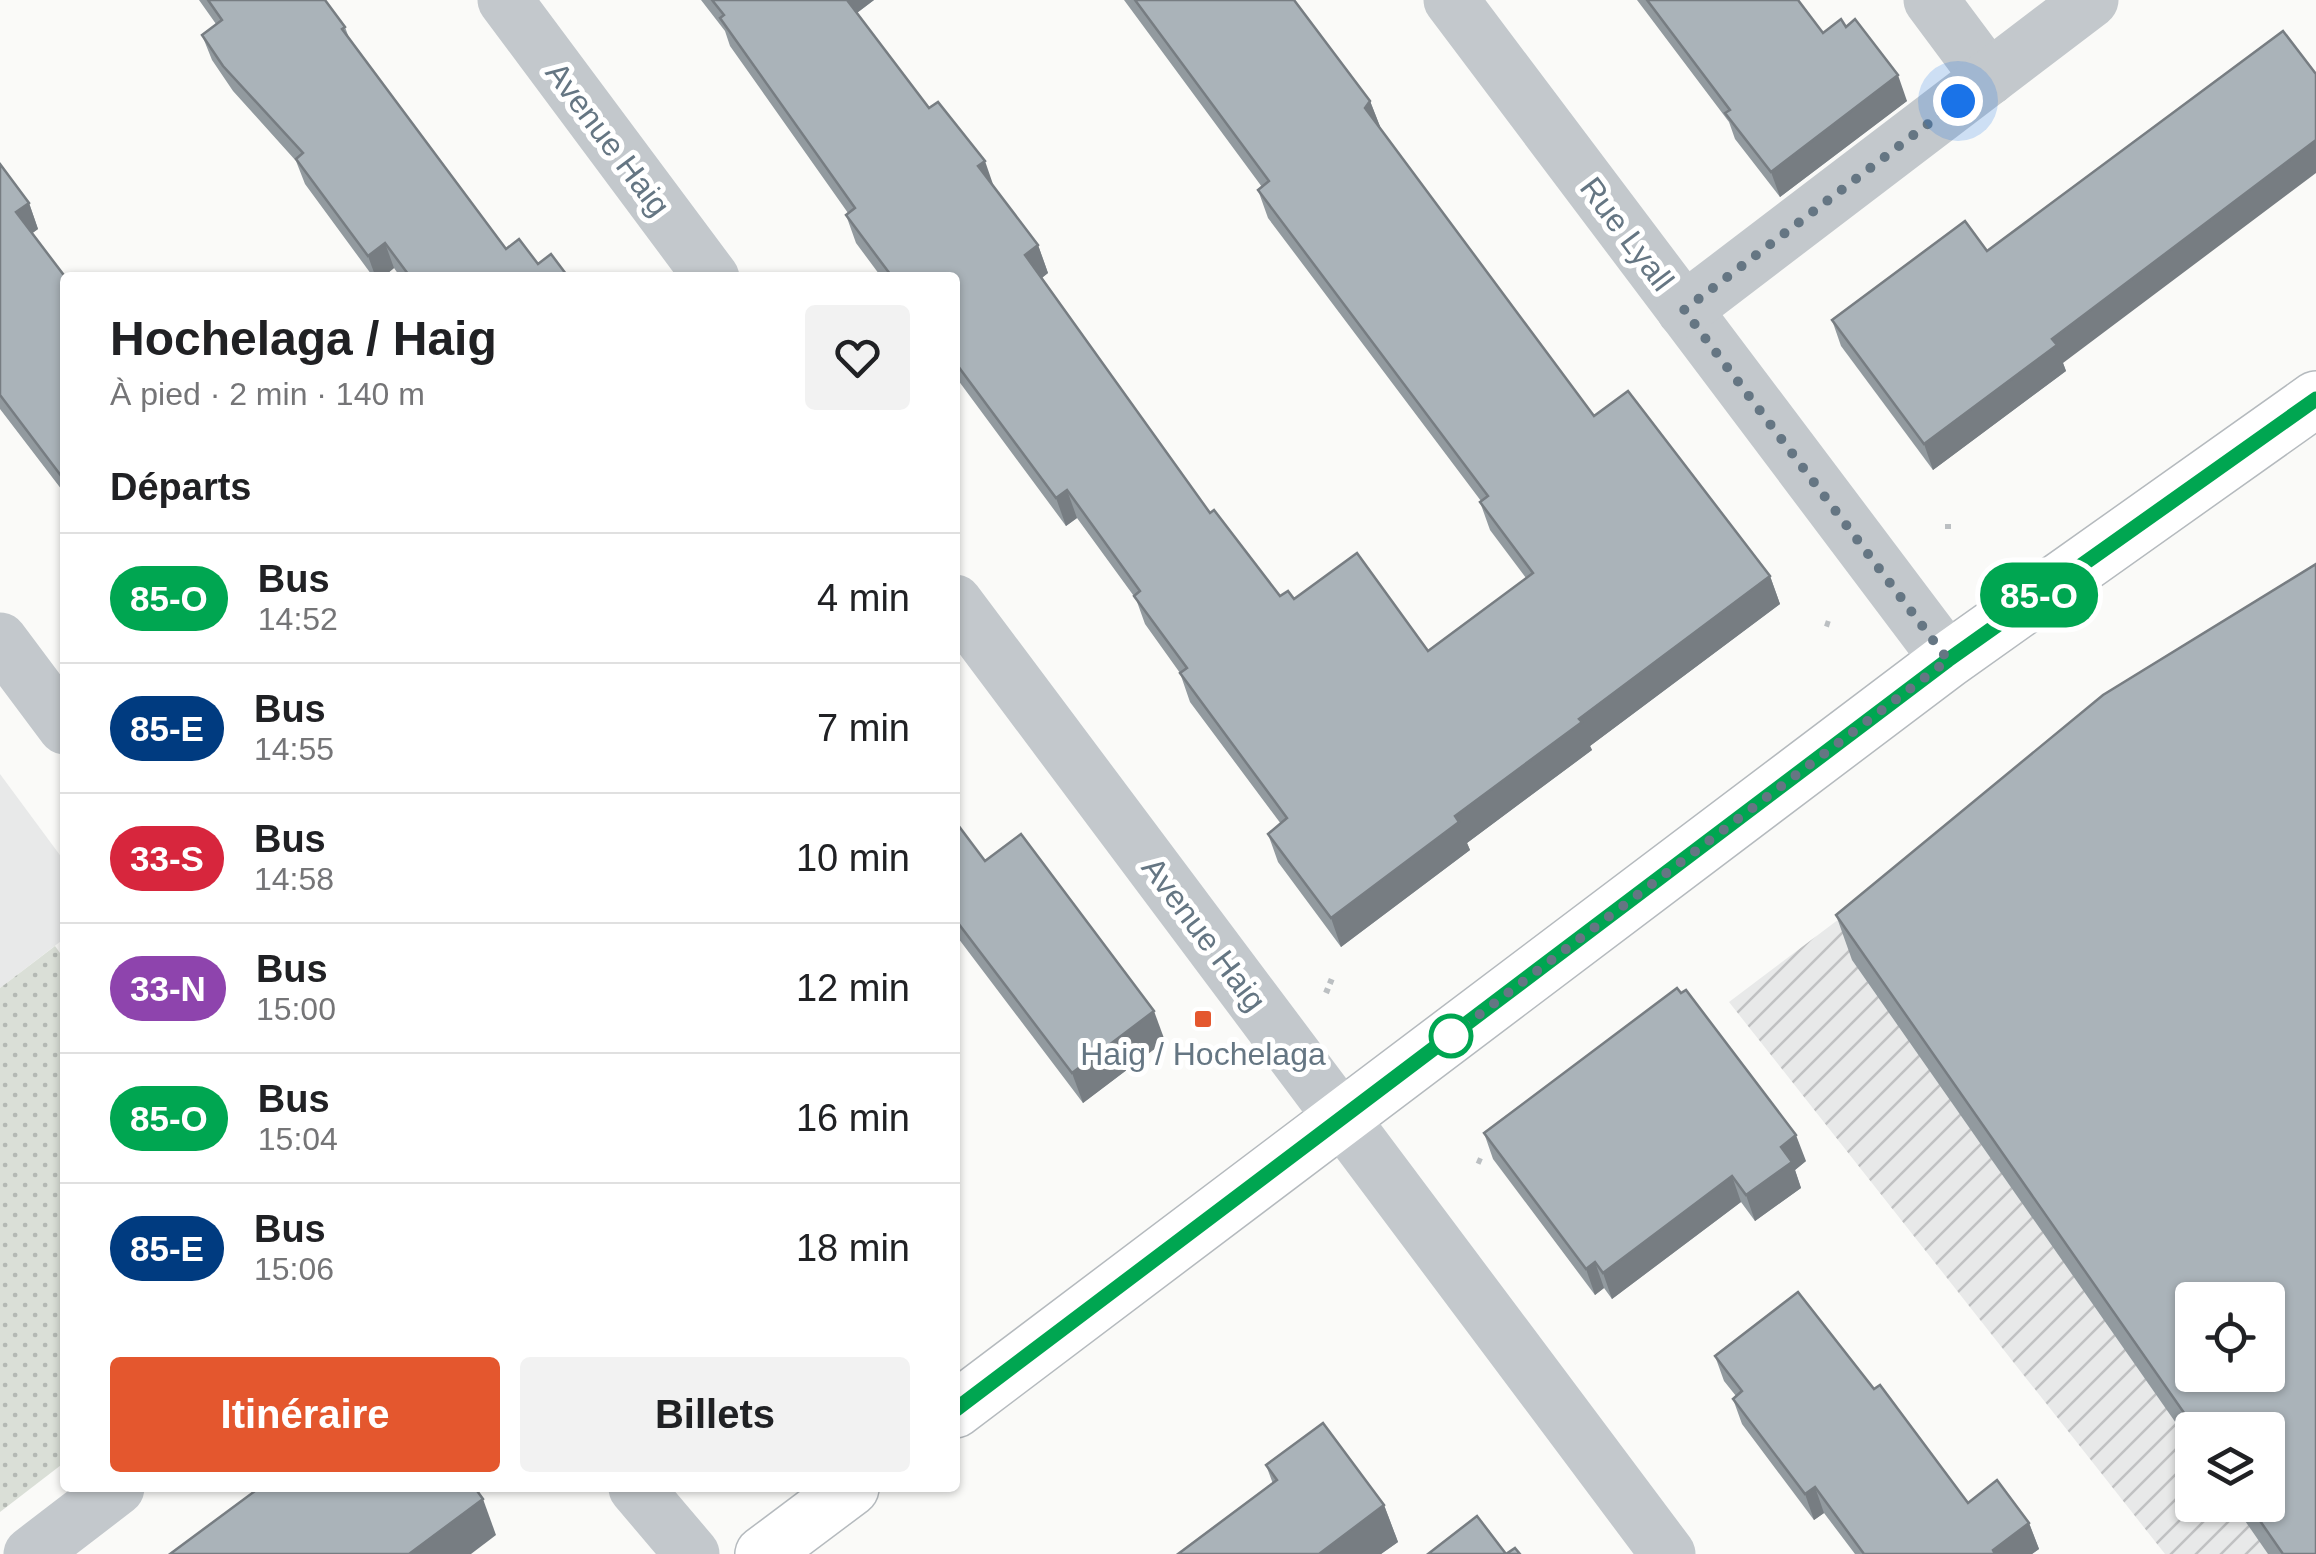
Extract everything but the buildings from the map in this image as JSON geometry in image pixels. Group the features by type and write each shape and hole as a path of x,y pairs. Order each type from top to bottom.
{"main road":[{"path":"960,1406 1948,660 2316,399"},
{"path":"2250,446 2316,432"},
{"path":"763,1554 847,1492"}],"street":[{"name":"Avenue Haig","path":"504,0 708,272"},
{"name":"Rue Lyall","path":"1452,0 1948,660"},
{"path":"1931,0 1989,78"},
{"path":"1684,310 2091,0"},
{"path":"2250,446 2316,378"},
{"name":"Avenue Haig","path":"960,609 1668,1554"},
{"path":"0,640 60,720"},
{"path":"31,1554 112,1492"},
{"path":"639,1492 692,1554"}],"path":[{"path":"1324,998 1332,976"}],"shaded area":[{"path":"2191,654 2278,1282 2175,1282 2175,1392 2285,1392 2285,1331 2316,1554 2165,1554 1729,1002"},
{"path":"0,774 60,855 60,942 0,988"},
{"path":"55,946 60,953 60,1466 0,1512 0,988"}],"bus line":[{"name":"85-O","path":"960,1406 1948,660 2316,399"}],"place":[{"name":"Haig / Hochelaga","path":"1203,1019"}],"route":[{"path":"1451,1036 1948,660 1684,310 1958,101"}]}
